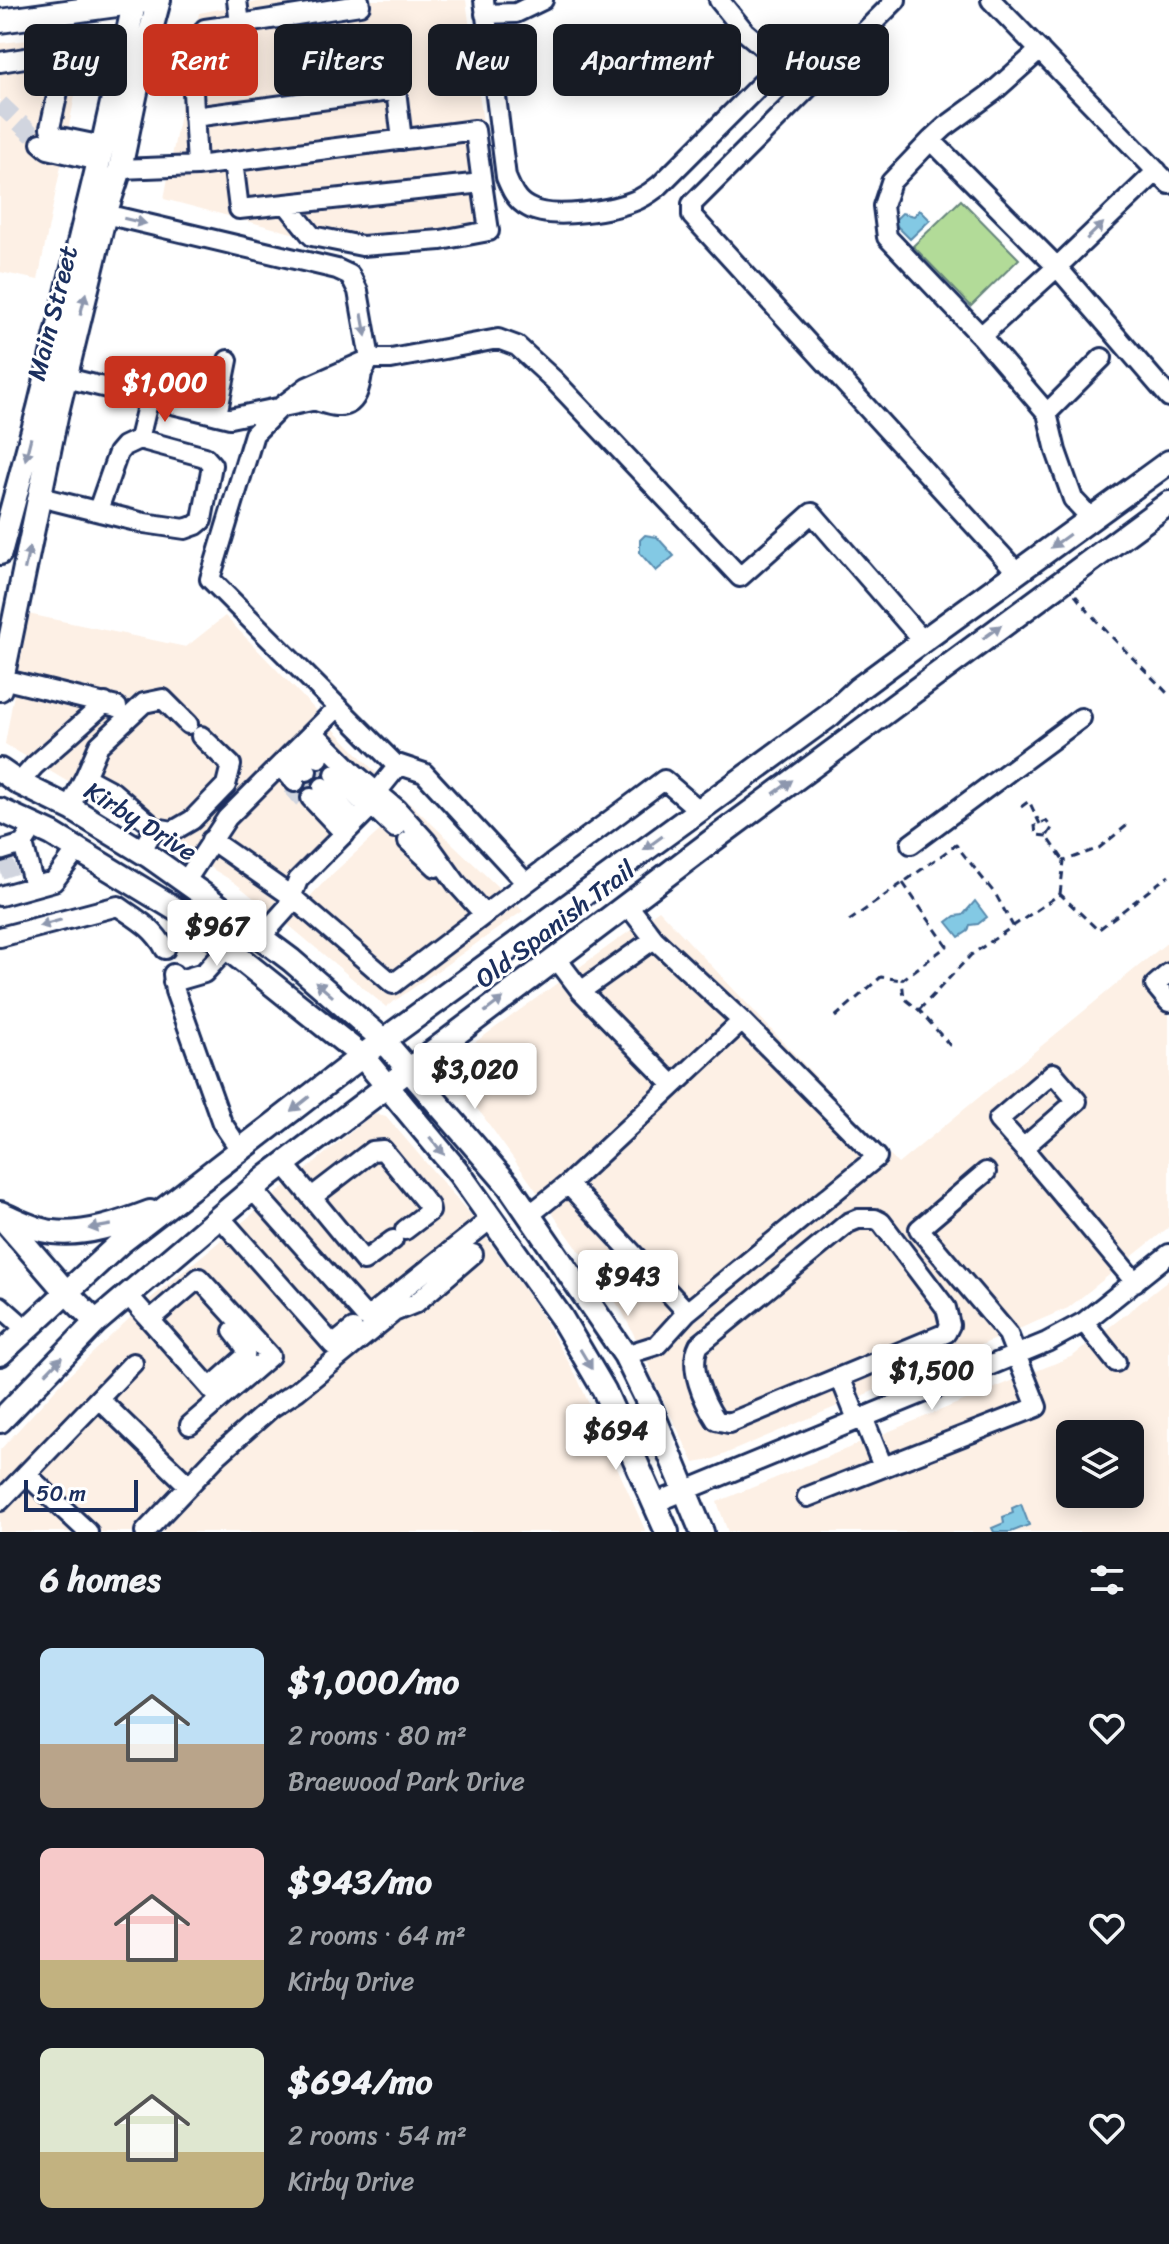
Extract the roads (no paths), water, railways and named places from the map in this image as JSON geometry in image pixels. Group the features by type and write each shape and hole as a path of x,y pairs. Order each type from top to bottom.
{"main road":[{"name":"Main Street","path":"0,553 5,517 56,375 105,214 107,159 142,63 159,0"},
{"name":"Main Street","path":"1,684 40,497 56,375 107,159 140,1"},
{"path":"0,21 140,1"},
{"name":"Old Spanish Trail","path":"0,1354 120,1243 362,1056 830,715 858,689 1169,462"},
{"path":"1124,495 1146,519"},
{"name":"Old Spanish Trail","path":"0,1421 96,1322 252,1189 945,666 1169,503"},
{"path":"923,641 945,666"},
{"path":"830,715 850,738"},
{"name":"Kirby Drive","path":"0,770 141,851 185,882 261,937 383,1040 509,1186 625,1355 702,1532"},
{"path":"0,810 25,849 78,849 169,904 228,947 362,1056 492,1218 561,1317 604,1390 667,1532"},
{"path":"699,810 721,834"},
{"path":"169,904 185,882"},
{"path":"534,928 556,958"},
{"path":"0,1214 54,1232 114,1225 174,1203"},
{"path":"0,1214 66,1292 96,1322"}],"street":[{"path":"237,0 240,24 360,5 359,0"},
{"path":"543,0 516,13 484,7 506,177 513,193 524,206 540,213 558,214 615,206 642,198 660,185 782,63 745,32 719,0"},
{"path":"896,0 692,204 692,216 1017,572"},
{"path":"981,336 1163,178 991,0"},
{"path":"1040,50 931,140 891,182 883,206 887,237 981,336 1047,413 1073,499 1091,518"},
{"path":"0,62 56,53 61,55 64,64 51,132 107,159"},
{"path":"194,117 396,90 402,140"},
{"path":"193,96 197,166"},
{"path":"41,143 48,149 107,159 197,166 475,130 489,231 441,240 362,246 312,236 287,205"},
{"path":"931,140 1057,267 1169,397"},
{"path":"233,161 239,209 482,183"},
{"path":"56,375 230,418 314,400 350,383 366,366 358,291 350,275 337,269 105,214"},
{"path":"526,883 424,773 398,766 210,579 254,434 307,387 391,359 498,339 517,346 554,380 740,577 812,513 923,641"},
{"path":"1047,413 1102,358"},
{"path":"217,415 228,360"},
{"path":"139,439 149,398"},
{"path":"40,497 144,523 185,529 202,520 212,472 209,460 139,439 124,446 118,453 98,510"},
{"path":"1,684 111,705 34,766 19,783"},
{"path":"69,808 99,745 144,703 166,697 194,730 234,763 226,785 192,820 173,831 155,828 113,792 85,777"},
{"path":"185,882 227,818 338,707"},
{"path":"911,844 1081,718"},
{"path":"292,753 304,773 292,753"},
{"path":"292,753 359,818"},
{"path":"261,937 287,908 298,880 359,818 398,766"},
{"path":"211,840 291,896 393,984 664,780 699,810"},
{"path":"457,884 401,835 359,818 320,789 359,818 397,809 484,914"},
{"path":"141,851 155,828"},
{"path":"0,851 25,849 34,886"},
{"path":"0,896 54,881 78,849"},
{"path":"132,916 149,892"},
{"path":"625,1355 657,1345 687,1312 877,1157 742,1021 654,939 627,904"},
{"path":"0,937 118,906 158,935 165,949"},
{"path":"581,991 654,939"},
{"path":"228,947 204,973 173,978 222,1123 241,1151"},
{"path":"556,958 581,991 673,1085"},
{"path":"1169,973 1155,985 1169,1002"},
{"path":"528,1216 568,1184 742,1021"},
{"path":"1023,1148 1135,1282"},
{"path":"284,1164 364,1261 430,1211 383,1150 372,1151 312,1197"},
{"path":"807,1497 1037,1407 1008,1334 919,1229 986,1172"},
{"path":"568,1184 687,1312"},
{"path":"252,1189 371,1322"},
{"path":"219,1216 333,1345 371,1322 416,1303 473,1254"},
{"path":"145,1532 218,1455 271,1408 297,1391 371,1322 492,1218"},
{"path":"858,1219 875,1219 881,1222 946,1308 950,1325 946,1333 840,1377 729,1423 722,1422 713,1414 694,1368 694,1355 699,1345 848,1223 858,1219"},
{"path":"655,1503 1047,1342 1084,1322 1169,1254"},
{"path":"150,1320 199,1278 270,1356 215,1393 190,1425"},
{"path":"127,1294 215,1393"},
{"path":"0,1306 26,1329"},
{"path":"1084,1322 1116,1362"},
{"path":"1,1508 26,1474 133,1363"},
{"path":"840,1377 883,1467"},
{"path":"99,1399 189,1486"},
{"path":"26,1474 88,1532"}],"water":[{"path":"920,210 930,220 910,239 893,222 902,213 914,216"},
{"path":"645,535 657,537 674,556 656,571 640,553 640,540"},
{"path":"975,901 987,917 978,924 970,925 968,931 959,937 947,922 963,915"},
{"path":"1021,1504 1029,1525 1011,1532 994,1532 992,1528 1004,1523 1003,1517 1013,1513 1012,1508"}],"tunnel":[{"path":"0,104 41,143"},
{"path":"314,764 329,780"},
{"path":"301,776 317,793"},
{"path":"291,786 306,803"},
{"path":"0,870 15,865"}]}
